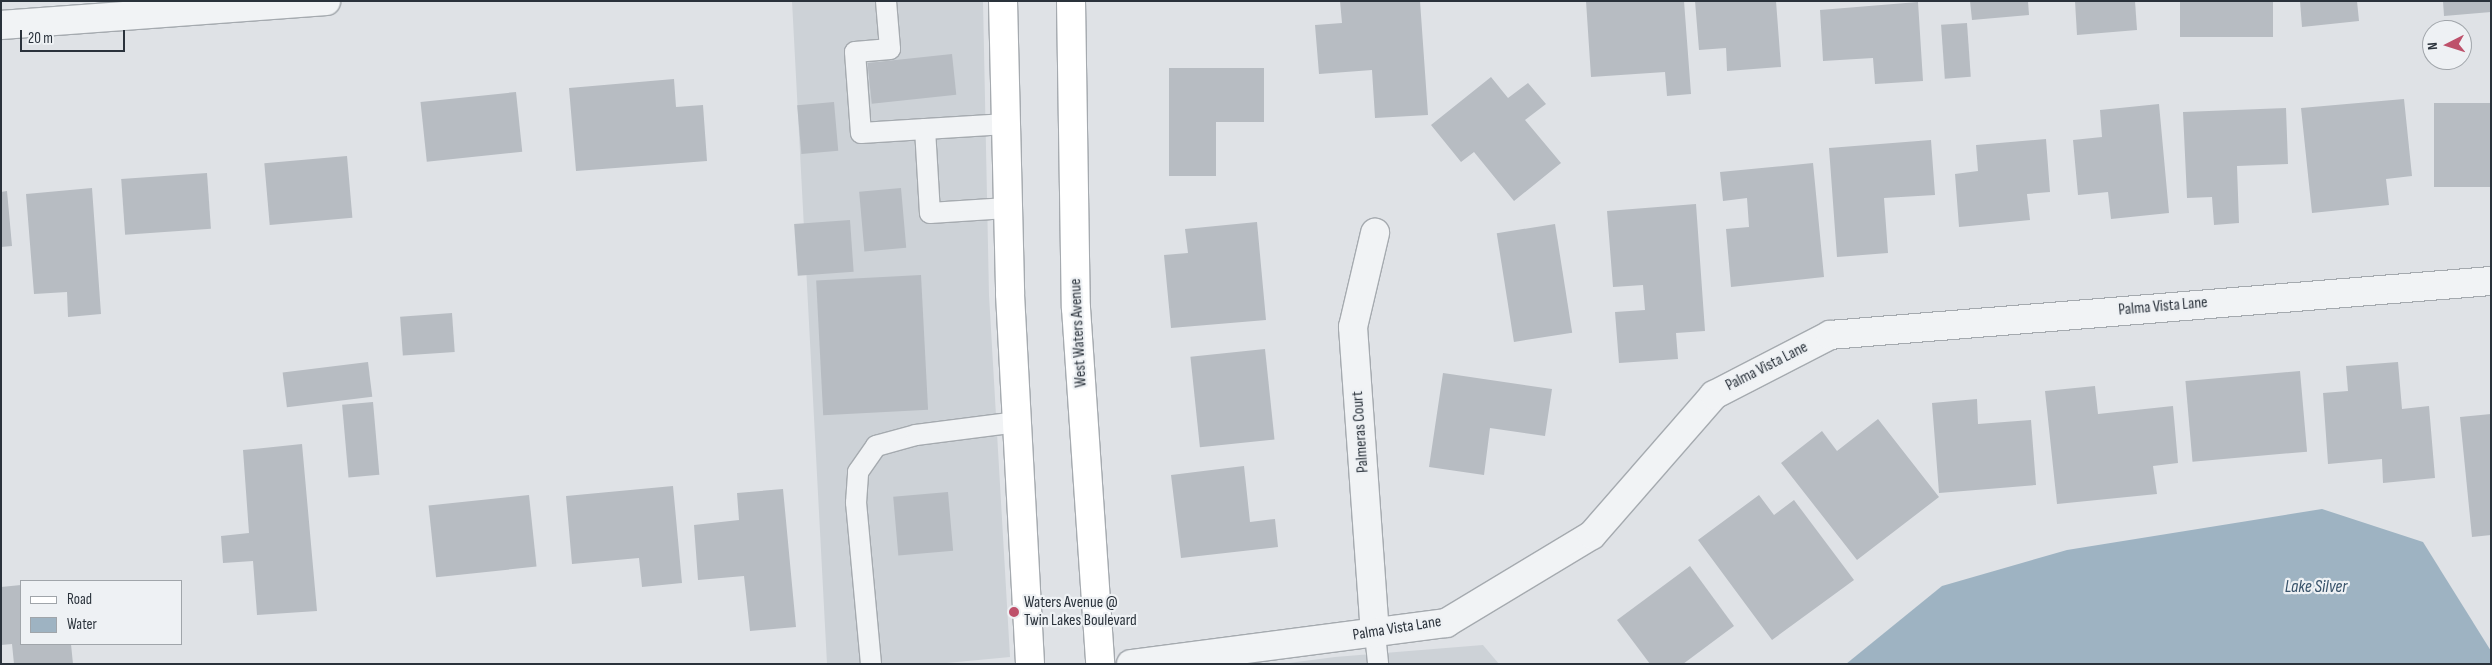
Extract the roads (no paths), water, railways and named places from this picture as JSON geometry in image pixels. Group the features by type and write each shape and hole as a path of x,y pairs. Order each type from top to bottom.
{"main road":[{"path":"1003,1 1007,208 1030,664"},
{"name":"West Waters Avenue","path":"1071,1 1076,308 1100,664"}],"street":[{"path":"1,25 36,12 326,1"},
{"name":"Palmeras Court","path":"1375,232 1353,327 1375,634"},
{"name":"Palma Vista Lane","path":"1131,664 1375,634 1446,623 1592,535 1714,395 1830,334 2491,281"}],"lane":[{"path":"886,1 890,49 855,52 861,133 1006,124"},
{"path":"925,128 930,213 1007,208"},
{"path":"871,664 856,503 858,472 876,446 916,435 1017,422"},
{"path":"1375,634 1378,664"}],"water":[{"name":"Lake Silver","path":"2322,509 2423,542 2491,651 2491,664 1846,664 1942,586 2067,550"}],"place":[{"name":"Waters Avenue @ Twin Lakes Boulevard","path":"1014,612"}]}
